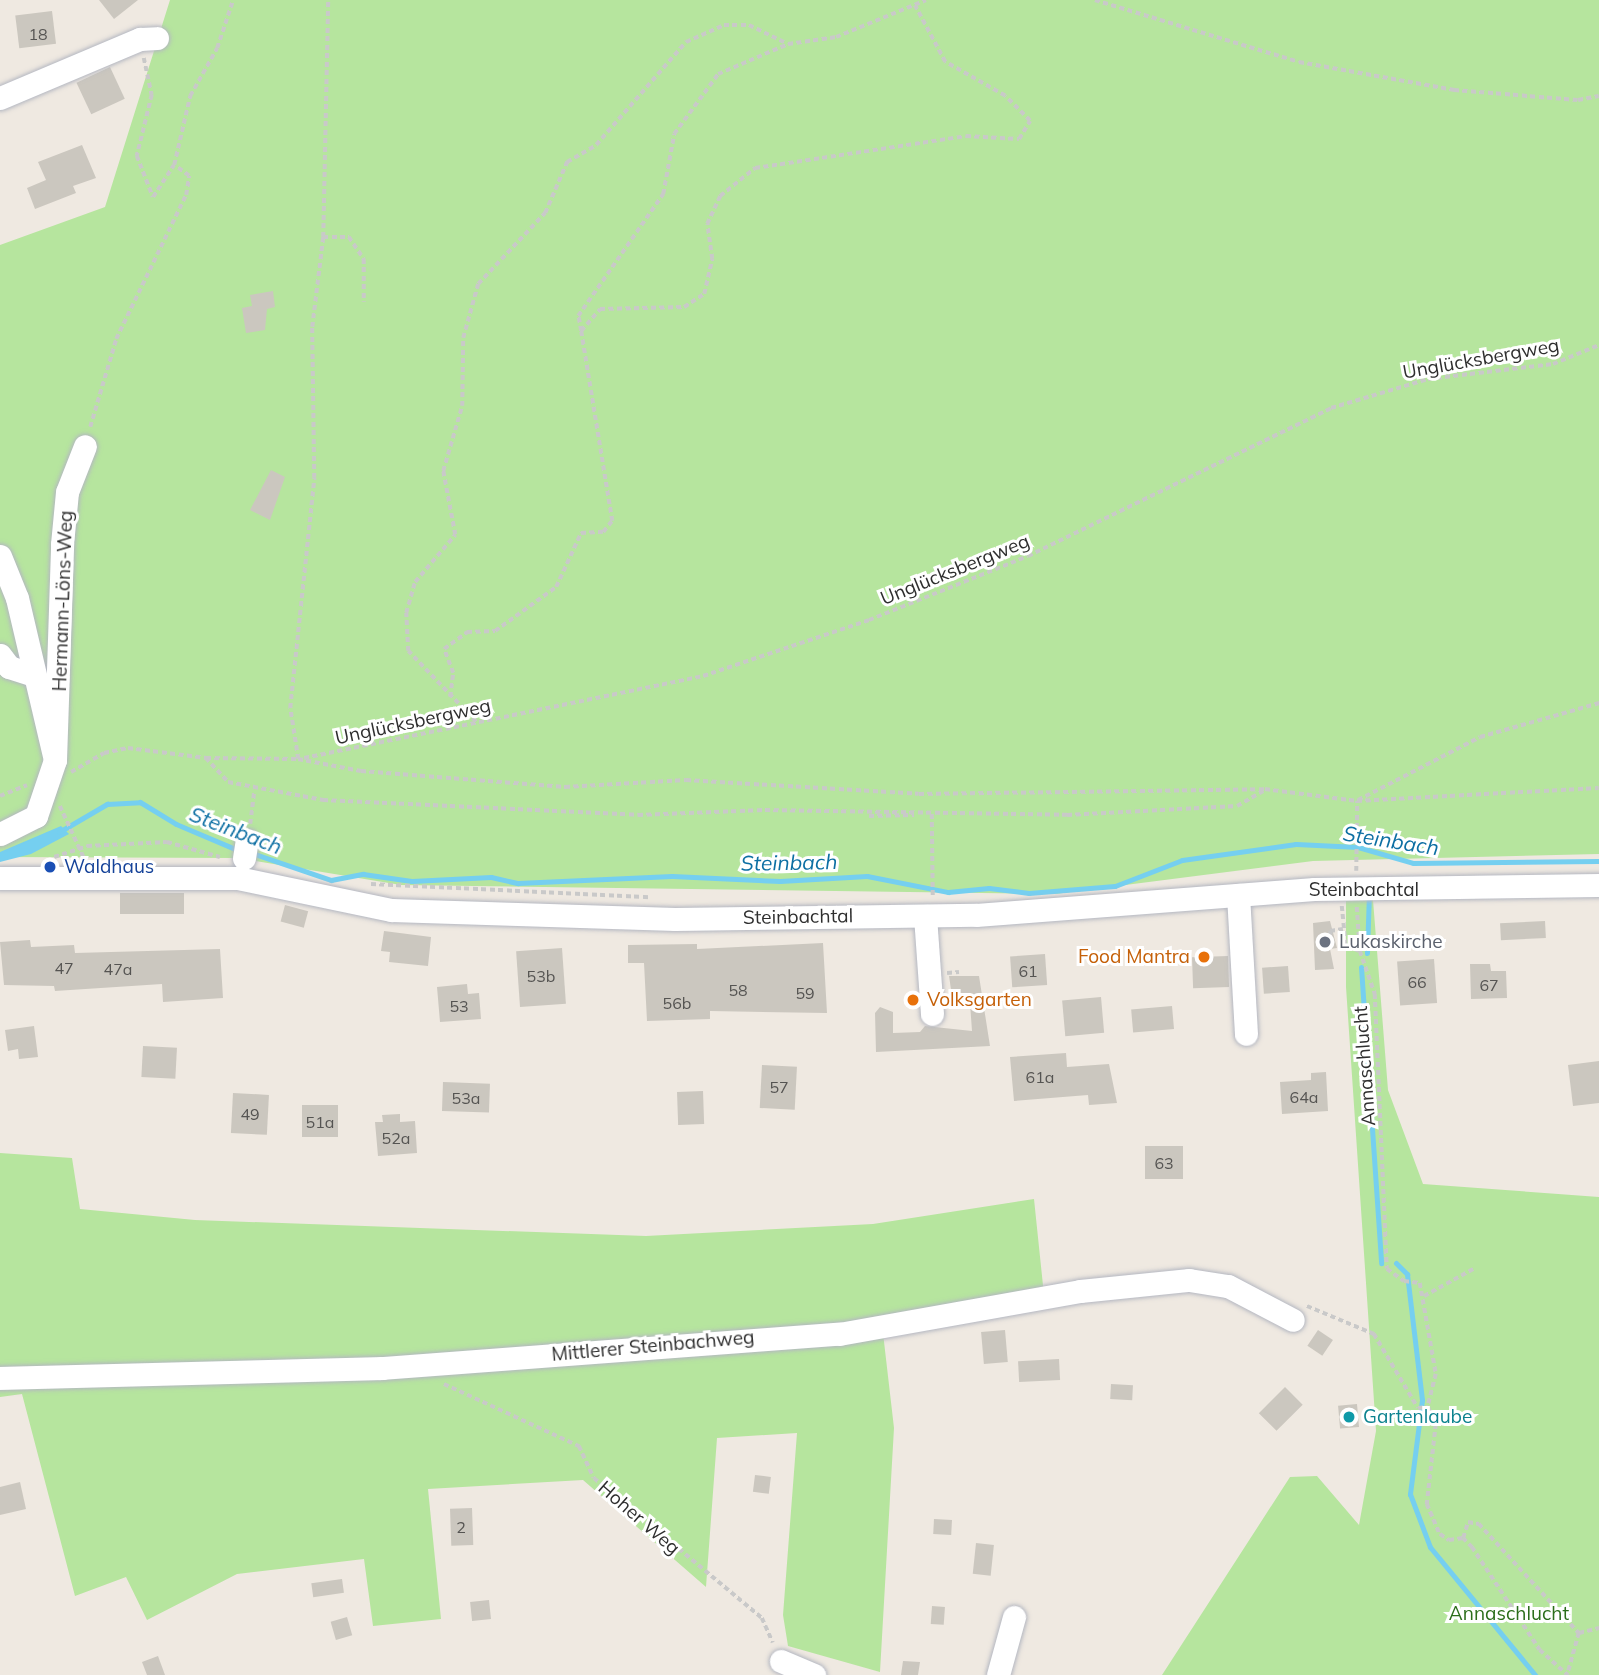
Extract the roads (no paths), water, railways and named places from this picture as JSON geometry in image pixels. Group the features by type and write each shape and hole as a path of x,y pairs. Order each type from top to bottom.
{"street":[{"path":"0,98 149,38"},
{"name":"Hermann-Löns-Weg","path":"54,770 64,518 67,492 85,446"},
{"path":"0,556 17,598 54,770 36,817 0,834"},
{"path":"0,655 9,667 32,674"},
{"name":"Steinbachtal","path":"0,878 238,878 391,910 495,917 925,916 1078,911 1238,895 1355,877 1599,885"},
{"path":"1238,895 1246,1034"},
{"path":"925,916 932,1014"},
{"name":"Mittlerer Steinbachweg","path":"0,1378 408,1367 839,1334 1080,1291 1189,1280 1228,1286 1294,1312"},
{"path":"998,1675 1014,1617"},
{"path":"781,1661 814,1675"}],"water":[{"path":"61,826 69,834 31,854 0,862 0,852"}],"waterway":[{"name":"Steinbach","path":"59,832 107,804 140,802 176,824 240,851"},
{"name":"Steinbach","path":"249,852 331,880 363,874 412,881 491,877 518,883 672,876 780,881 867,876 948,892 989,888 1029,893 1115,886 1182,860 1296,844 1358,847 1413,863 1599,861"},
{"path":"1367,953 1369,893"},
{"path":"1361,967 1381,1263"},
{"path":"1396,1263 1407,1274 1422,1400 1410,1494 1430,1547 1535,1675"}],"place":[{"name":"Waldhaus","path":"50,867"},
{"name":"Lukaskirche","path":"1325,942"},
{"name":"Food Mantra","path":"1204,957"},
{"name":"Volksgarten","path":"913,1000"},
{"name":"Gartenlaube","path":"1349,1417"}],"park label":[{"name":"Annaschlucht","path":"1509,1614"}]}
